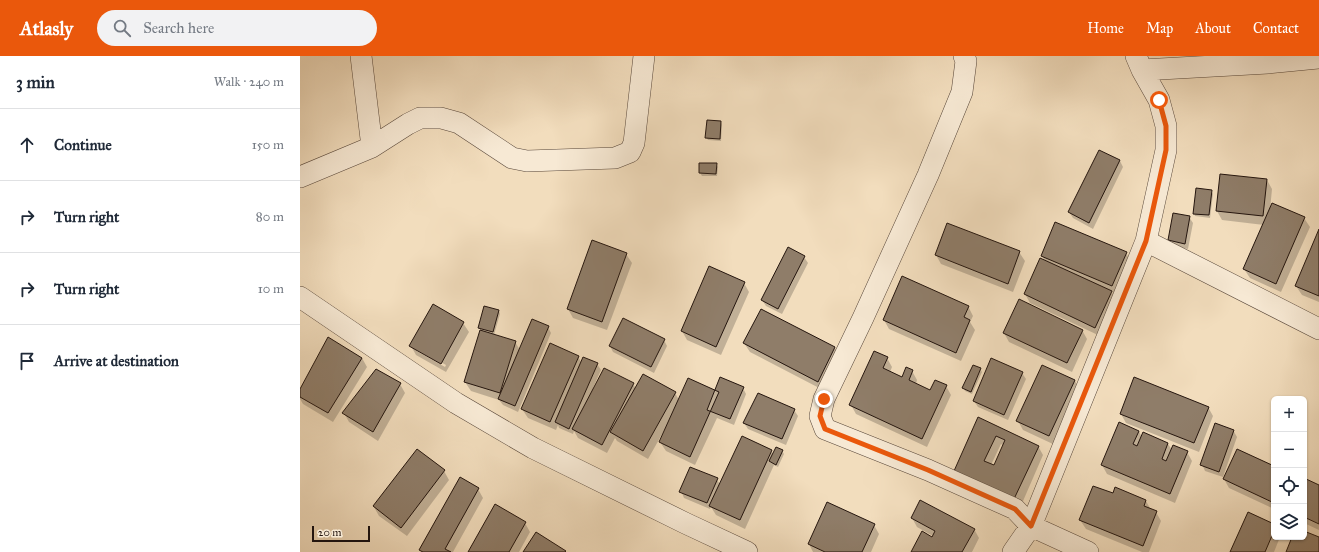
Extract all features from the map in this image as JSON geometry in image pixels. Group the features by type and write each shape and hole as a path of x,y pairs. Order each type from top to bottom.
{"street":[{"path":"361,56 372,147"},
{"path":"300,177 372,147 420,118 441,118 458,123 512,158 527,161 616,158 630,152 634,143 644,56"},
{"path":"964,56 966,61 962,92 925,182 824,399 820,416 825,429 928,470 1015,509 1031,526 1088,552"},
{"path":"1013,552 1031,526 1146,241 1166,150 1166,126 1159,100 1139,63 1268,63 1319,58"},
{"path":"1146,241 1319,329"},
{"path":"300,297 456,402 533,448 747,552"}],"building":[{"path":"707,120 721,121 720,139 705,138"},
{"path":"1099,150 1120,160 1089,223 1068,212"},
{"path":"699,163 717,163 716,174 699,173"},
{"path":"1220,174 1267,179 1263,216 1216,211"},
{"path":"1196,188 1212,190 1209,215 1193,214"},
{"path":"1272,203 1305,217 1276,284 1243,269"},
{"path":"1173,213 1190,216 1185,244 1168,240"},
{"path":"1055,222 1127,252 1112,286 1041,256"},
{"path":"947,223 1020,251 1008,284 935,255"},
{"path":"1319,229 1319,296 1295,286"},
{"path":"592,240 627,253 602,322 567,309"},
{"path":"788,247 805,256 778,309 761,300"},
{"path":"1040,258 1112,291 1095,328 1024,294"},
{"path":"709,266 745,282 716,347 681,331"},
{"path":"902,276 969,306 964,317 970,320 956,353 883,320"},
{"path":"1019,299 1083,330 1067,363 1003,333"},
{"path":"433,304 464,322 441,364 409,346"},
{"path":"484,306 499,310 493,332 478,328"},
{"path":"761,309 835,347 818,382 743,343"},
{"path":"623,318 665,339 651,367 609,346"},
{"path":"532,319 549,326 515,406 498,399"},
{"path":"480,330 516,341 500,393 464,382"},
{"path":"328,337 362,358 328,413 300,397 300,389"},
{"path":"550,343 579,356 550,422 521,409"},
{"path":"874,351 888,357 883,368 902,377 906,367 913,370 909,380 930,390 935,380 947,385 922,439 849,405"},
{"path":"583,357 598,363 569,429 555,422"},
{"path":"991,358 1023,372 1004,415 973,401"},
{"path":"973,365 981,368 971,392 962,388"},
{"path":"1042,365 1075,380 1049,436 1016,421"},
{"path":"604,368 634,383 602,445 572,429"},
{"path":"376,369 401,383 373,432 342,413"},
{"path":"643,374 676,392 643,451 610,432"},
{"path":"720,377 744,387 730,419 707,410"},
{"path":"1134,377 1209,407 1194,443 1120,414"},
{"path":"688,378 719,392 690,457 659,442"},
{"path":"758,393 795,409 782,439 743,423"},
{"path":"978,417 1039,446 1014,499 954,471","holes":["996,436 1005,440 994,465 984,461"]},
{"path":"1119,422 1139,431 1133,444 1137,446 1143,432 1168,443 1162,459 1166,461 1173,445 1188,451 1170,494 1101,465"},
{"path":"1215,423 1234,430 1219,472 1200,465"},
{"path":"742,436 772,450 740,520 709,506"},
{"path":"776,447 783,450 776,465 769,461"},
{"path":"417,449 445,470 401,528 373,506"},
{"path":"1237,449 1271,465 1271,502 1223,479"},
{"path":"690,467 718,478 707,503 679,492"},
{"path":"460,477 479,488 445,549 451,552 423,552 419,550"},
{"path":"1307,479 1319,485 1319,524 1307,518"},
{"path":"1093,486 1113,493 1115,487 1146,500 1144,506 1157,511 1143,546 1079,520"},
{"path":"920,500 975,529 962,552 911,552 922,531 932,537 935,531 911,518"},
{"path":"827,502 875,524 862,552 825,552 808,544"},
{"path":"495,504 526,522 509,552 468,552"},
{"path":"1248,512 1271,523 1271,538 1265,552 1230,552"},
{"path":"536,532 566,551 523,552"},
{"path":"1307,532 1319,537 1319,552 1286,552 1291,540 1307,540"}],"route":[{"path":"824,399 820,416 825,429 928,470 1015,509 1031,526 1146,241 1166,150 1166,126 1159,100"}]}
